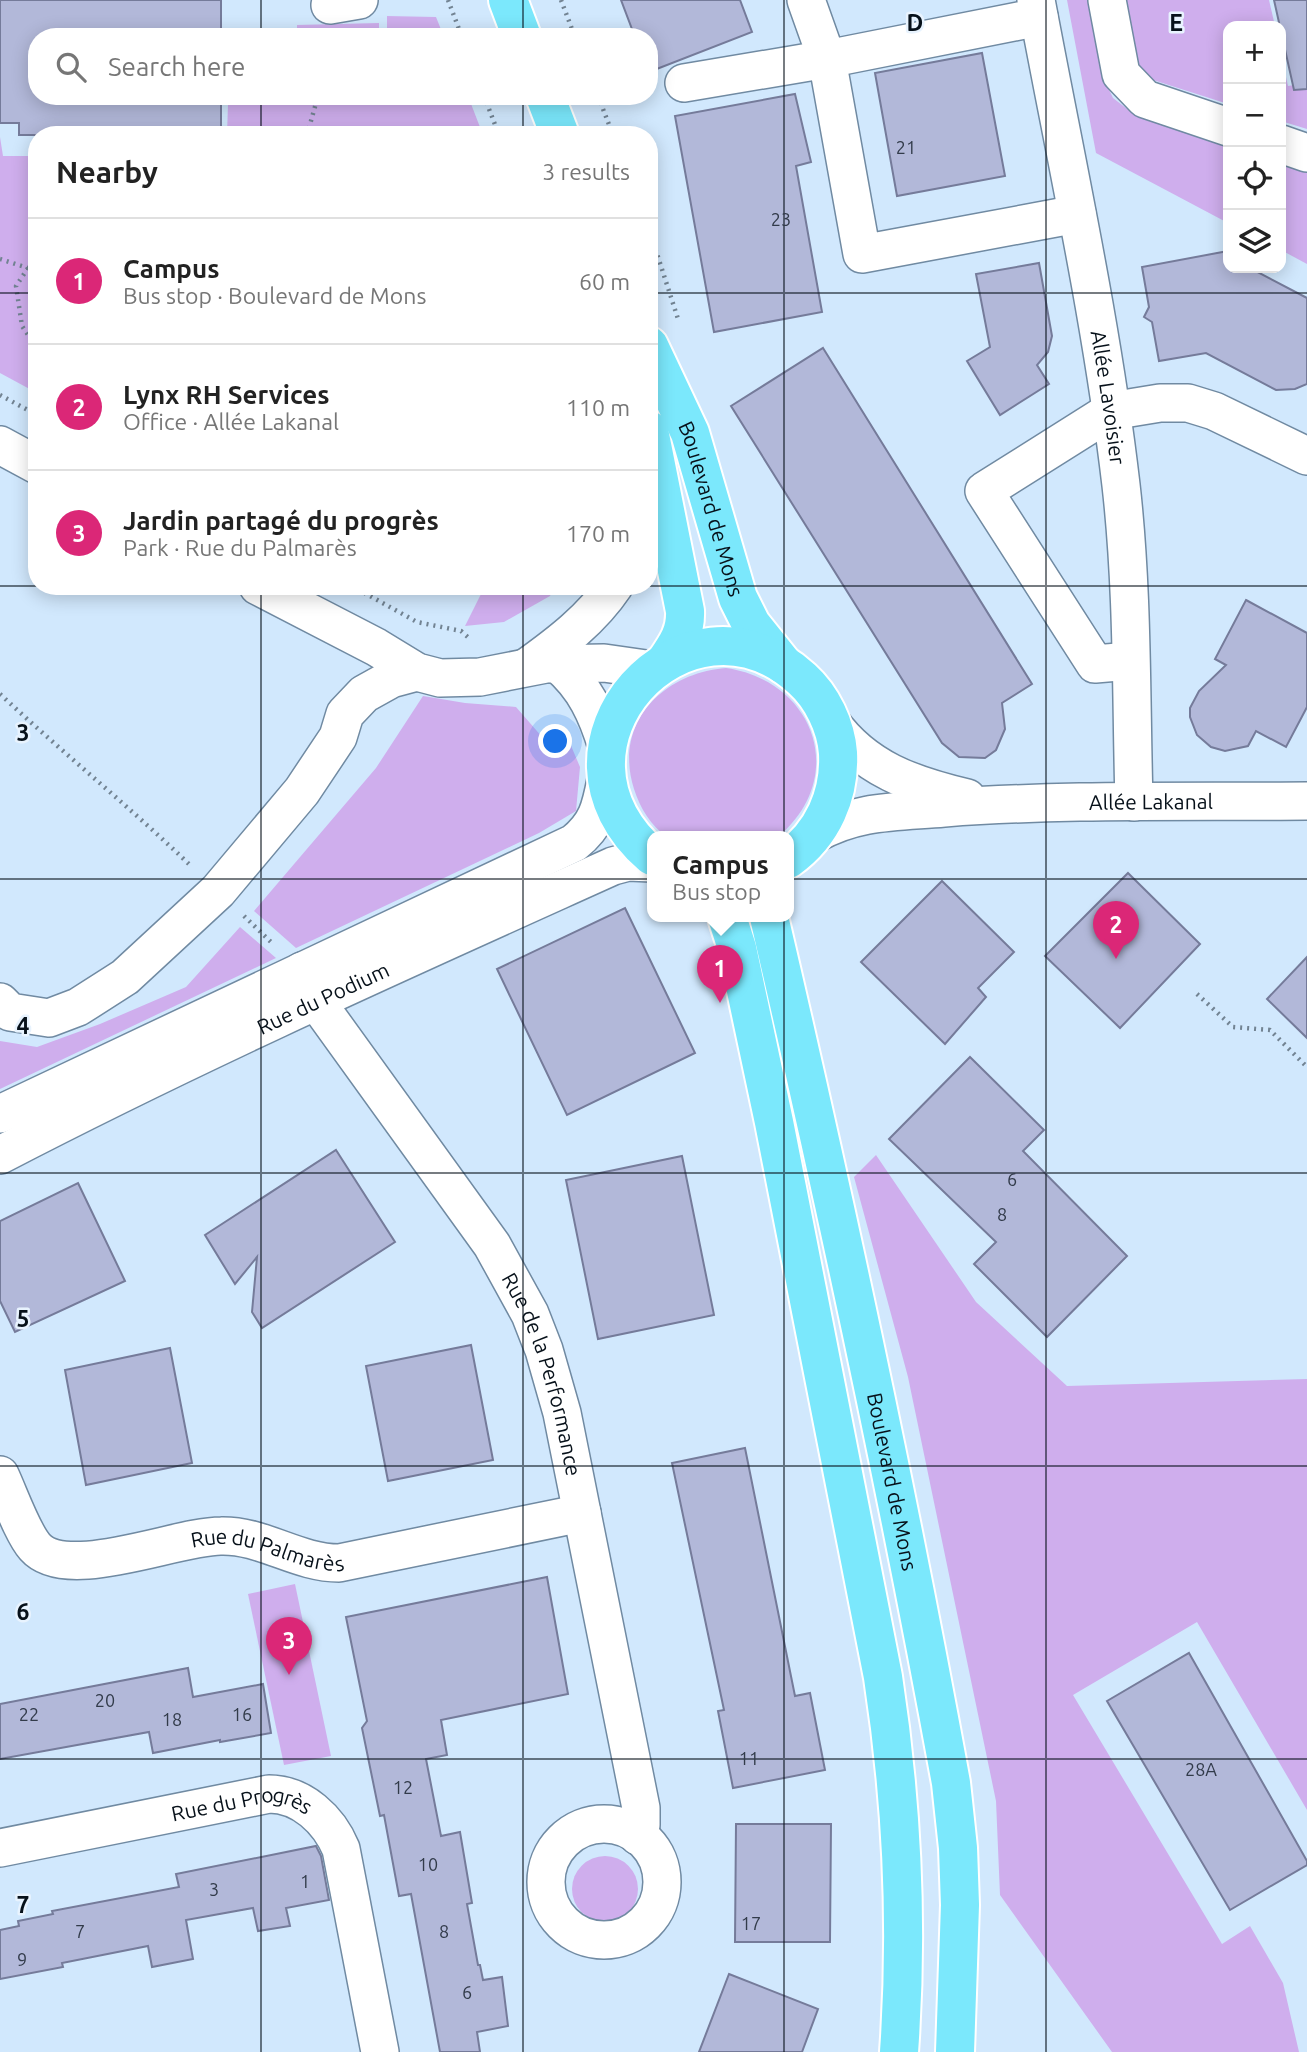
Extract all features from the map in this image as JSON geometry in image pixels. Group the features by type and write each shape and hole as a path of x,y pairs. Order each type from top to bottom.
{"main road":[{"path":"508,0 519,28"},
{"path":"548,105 557,126"},
{"name":"Boulevard de Mons","path":"658,365 690,433 738,598 751,624 783,664"},
{"name":"Boulevard de Mons","path":"658,521 674,550 686,619 680,640 659,666"},
{"path":"647,851 633,838 618,815 609,788 607,761 615,718 622,704 641,680 659,666 694,650 725,647 754,651 783,664 801,678 816,695 831,722 838,751 837,780 829,809 796,852"},
{"path":"729,922 737,948 768,1095 883,1677 892,1737 903,1898 903,1999 899,2052"},
{"name":"Boulevard de Mons","path":"770,922 790,1000 870,1374 951,1783 958,1848 960,1905 955,2052"}],"street":[{"path":"806,0 827,59 862,254 1077,214"},
{"path":"1107,0 1121,74 1145,99 1223,125"},
{"path":"684,83 827,59 1038,9"},
{"name":"Allée Lavoisier","path":"1038,9 1111,411 1127,542 1134,802"},
{"path":"1286,147 1307,153"},
{"path":"1130,661 1095,664 984,491 1111,411 1160,403 1188,403 1214,411 1307,456"},
{"path":"0,445 28,460"},
{"path":"275,595 376,647 416,672 440,678 465,679 543,665 604,663 659,666"},
{"path":"543,665 558,645 601,605 608,595"},
{"path":"543,665 573,677 585,693 597,714 607,761"},
{"path":"0,1002 10,1012 49,1018 78,1007 125,977 218,891 303,791 338,737 345,714 364,694 391,679 416,672"},
{"name":"Allée Lakanal","path":"831,722 858,754 888,772 915,783 995,804"},
{"name":"Rue du Podium","path":"0,1154 71,1118 574,843 588,832 597,817 607,761"},
{"name":"Allée Lakanal","path":"796,852 835,822 878,813 995,804 1307,801"},
{"name":"Rue du Podium","path":"0,1114 309,986 613,866 628,862 647,863"},
{"name":"Rue de la Performance","path":"309,986 492,1245 530,1314 554,1382 582,1513 640,1808 641,1825 638,1836"},
{"name":"Rue du Palmarès","path":"0,1475 33,1545 44,1555 59,1561 93,1560 217,1535 254,1539 311,1560 339,1563 582,1513"},
{"name":"Rue du Progrès","path":"0,1848 269,1794 295,1798 326,1822 341,1849 380,2052"}],"path":[{"path":"448,0 459,28"},
{"path":"561,0 572,28"},
{"path":"310,126 315,105"},
{"path":"487,105 496,126"},
{"path":"601,105 610,126"},
{"path":"0,259 28,268 16,286 22,326 28,335"},
{"path":"0,395 28,410"},
{"path":"368,595 417,622 461,631 475,644"},
{"path":"0,694 48,739 138,815 218,891 309,986"},
{"path":"1197,994 1233,1027 1270,1030 1307,1067"}],"shaded area":[{"path":"1067,0 1089,0 1102,75 1113,98 1135,115 1223,142 1223,220 1096,153"},
{"path":"1126,0 1269,0 1274,21 1223,21 1223,102 1150,79 1138,68"},
{"path":"387,16 436,17 440,28 387,28"},
{"path":"379,23 379,28 297,28 297,25"},
{"path":"1286,77 1288,86 1307,83 1307,129 1286,123"},
{"path":"228,105 471,105 480,126 227,126"},
{"path":"0,137 3,156 28,156 28,388 0,373"},
{"path":"1286,162 1307,168 1307,264 1286,253"},
{"path":"480,595 550,595 504,622 465,626"},
{"path":"726,668 757,677 782,691 800,711 812,735 816,761 812,787 800,813 784,831 660,831 639,803 629,765 631,743 637,723 648,706 664,691 703,672"},
{"path":"423,696 516,707 550,746 564,729 580,767 576,811 539,833 296,948 254,911 376,768"},
{"path":"240,927 276,958 0,1089 0,1041 37,1047 100,1024 186,987"},
{"path":"876,1155 976,1302 1067,1386 1307,1379 1307,1810 1197,1622 1073,1695 1222,1944 1250,1926 1283,1983 1299,2052 1112,2052 1000,1895 996,1801 908,1377 854,1177"},
{"path":"295,1584 331,1756 284,1765 248,1594"},
{"path":"605,1856 628,1866 638,1889 628,1912 605,1922 582,1912 572,1889 582,1866"}],"building":[{"path":"0,0 221,0 221,28 28,28 28,105 221,105 221,126 28,126 28,135 19,135 19,123 0,123"},
{"path":"621,0 740,0 752,32 658,69 658,28 632,28"},
{"path":"1274,0 1307,0 1307,89 1294,90 1286,54 1286,21 1279,21"},
{"path":"982,53 1005,176 897,196 875,73"},
{"path":"795,94 811,162 796,166 822,312 714,332 675,116"},
{"path":"1223,252 1223,273 1260,273 1307,298 1307,384 1295,389 1276,390 1206,353 1159,361 1152,322 1144,317 1149,307 1142,267"},
{"path":"1039,263 1052,336 1048,352 1037,365 1049,384 1000,415 967,361 990,347 976,274"},
{"path":"823,348 1032,684 1002,703 1005,729 996,750 985,758 959,757 942,743 731,406"},
{"path":"1246,600 1307,633 1307,707 1286,747 1256,731 1248,746 1225,751 1211,747 1197,735 1190,717 1190,708 1199,691 1226,665 1215,659"},
{"path":"1128,873 1200,944 1120,1028 1045,956"},
{"path":"942,881 1014,952 978,988 986,997 945,1044 861,962"},
{"path":"625,908 695,1053 567,1115 497,969"},
{"path":"1307,957 1307,1038 1267,999"},
{"path":"970,1057 1044,1130 1023,1151 1127,1256 1047,1337 974,1264 996,1242 889,1139"},
{"path":"336,1150 395,1242 262,1328 252,1312 257,1257 235,1284 205,1235"},
{"path":"682,1156 714,1315 598,1339 566,1180"},
{"path":"78,1183 125,1281 15,1332 0,1301 0,1221"},
{"path":"471,1345 493,1460 388,1481 366,1366"},
{"path":"170,1348 192,1463 86,1485 65,1370"},
{"path":"745,1448 795,1696 810,1693 825,1770 733,1788 718,1711 724,1710 672,1463"},
{"path":"547,1577 568,1694 441,1720 447,1755 426,1759 441,1836 460,1832 472,1903 467,1904 478,1965 483,1980 502,1977 508,2026 477,2032 480,2052 440,2052 411,1894 399,1896 384,1815 380,1816 362,1728 367,1721 346,1617"},
{"path":"1189,1653 1307,1861 1307,1865 1230,1910 1107,1701"},
{"path":"188,1668 193,1697 263,1684 271,1733 153,1753 149,1732 0,1759 0,1704"},
{"path":"736,1824 831,1824 830,1942 735,1942"},
{"path":"316,1846 321,1856 329,1900 286,1908 290,1926 258,1931 253,1908 186,1920 193,1959 152,1967 148,1946 62,1963 63,1967 0,1979 0,1930 19,1926 18,1921 53,1914 52,1911 179,1887 176,1874"},
{"path":"729,1974 818,2009 802,2052 699,2052"}],"place":[{"name":"Lynx RH Services","path":"1116,959"},
{"name":"Campus","path":"720,1003"},
{"name":"Jardin partagé du progrès","path":"289,1675"}]}
